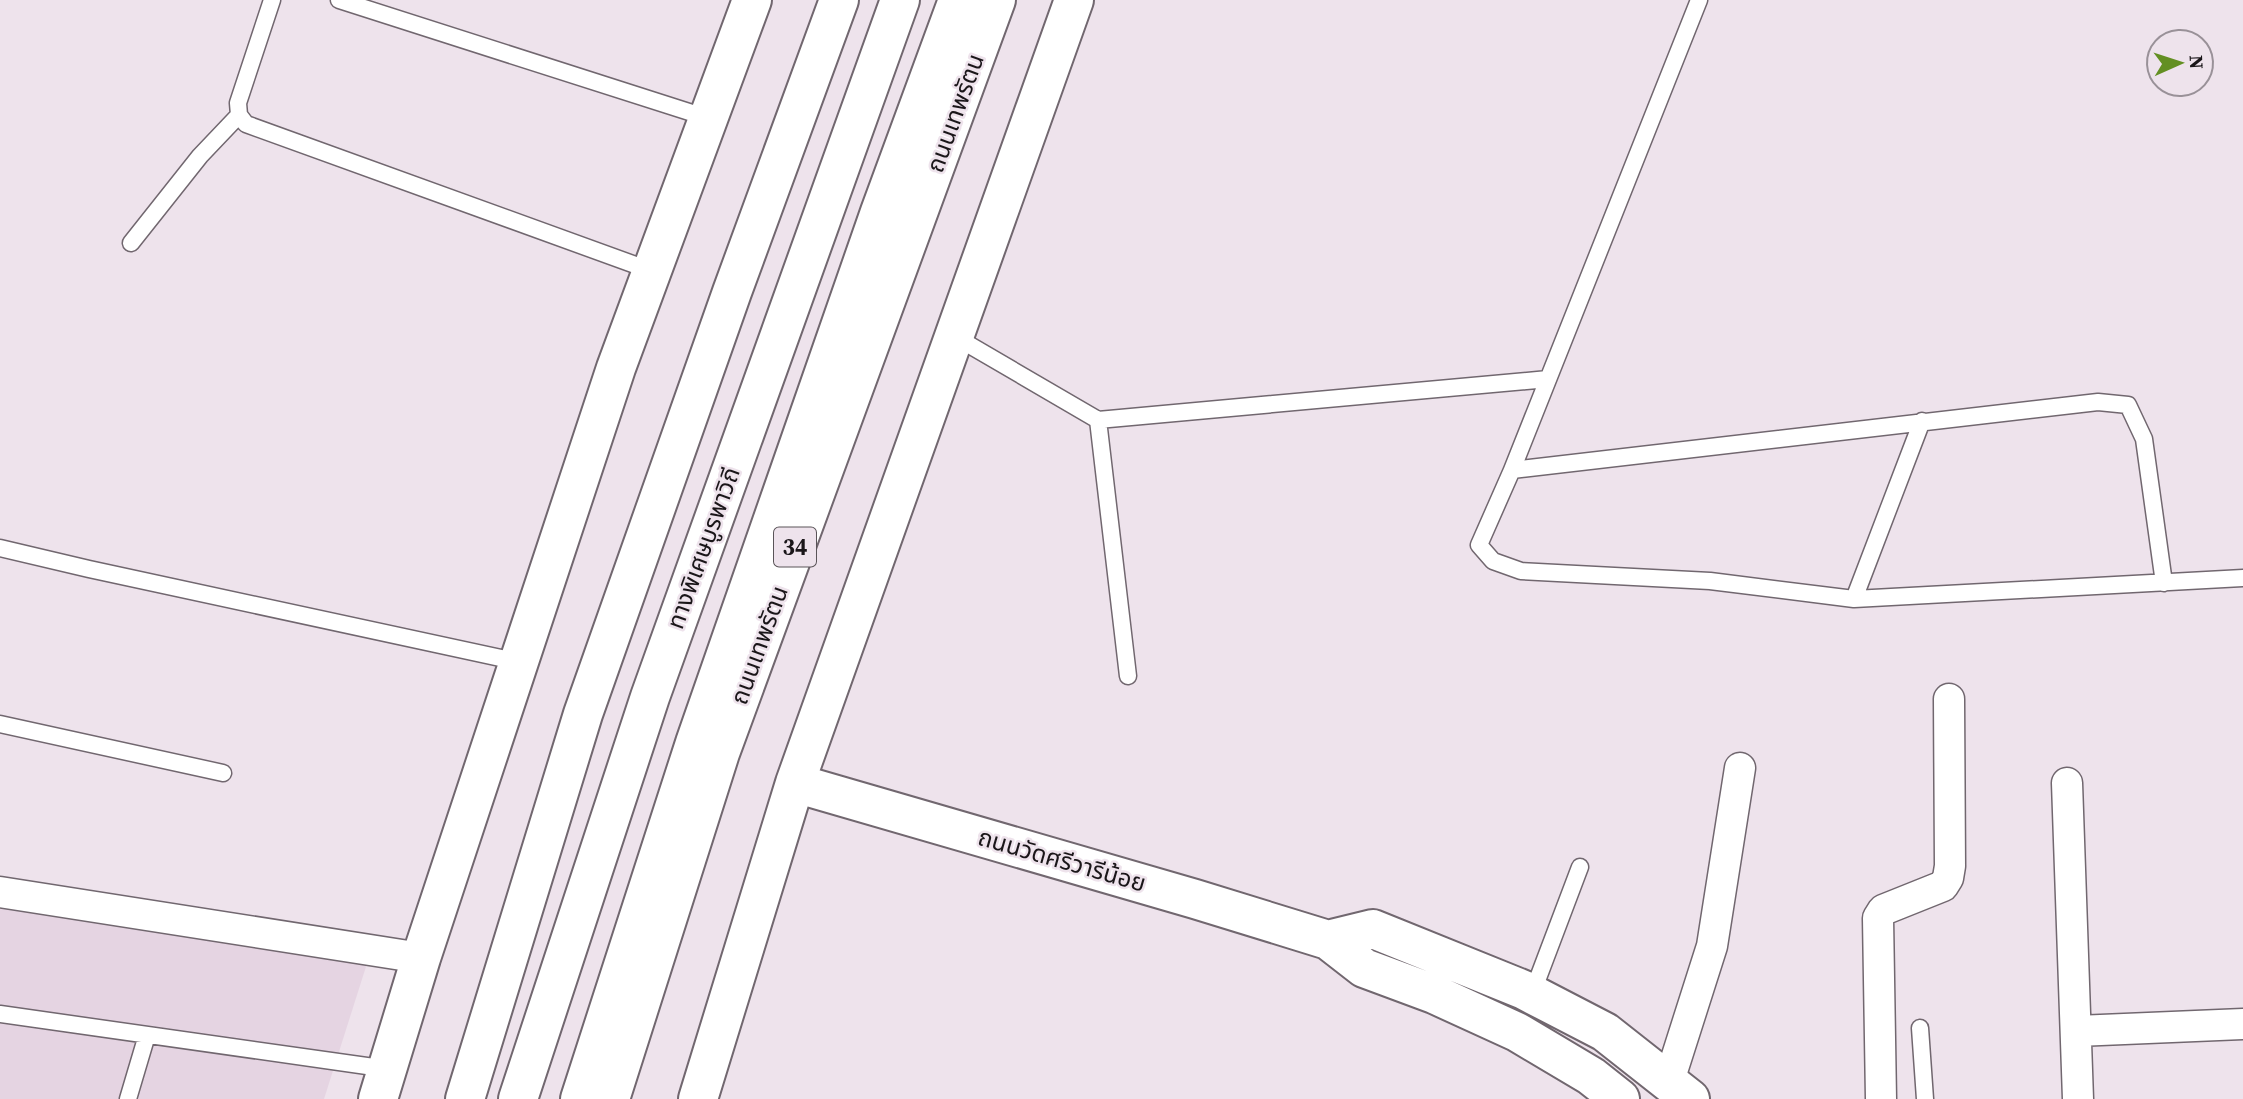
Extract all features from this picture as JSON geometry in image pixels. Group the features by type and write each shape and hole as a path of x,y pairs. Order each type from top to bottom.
{"main road":[{"path":"383,1084 421,958 616,368 752,0"},
{"path":"465,1099 583,714 732,292 839,0"},
{"name":"ทางพิเศษบูรพาวิถี","path":"518,1099 650,697 900,0"},
{"path":"580,1099 700,730 880,212 958,0"},
{"name":"ถนนเทพรัตน","path":"610,1099 720,753 996,0"},
{"path":"698,1099 795,783 1074,0"},
{"name":"ถนนวัดศรีวารีน้อย","path":"795,783 1195,898 1328,940 1364,968 1434,994 1517,1032 1591,1076 1620,1099"},
{"path":"1328,940 1373,929 1396,936 1532,994 1605,1032 1680,1090"}],"street":[{"path":"1881,1099 1878,918 1882,910 1943,886 1948,878 1949,699"},
{"path":"1680,1090 1712,946 1740,768"},
{"path":"2067,783 2078,1099"},
{"path":"0,892 421,958"},
{"path":"2077,1031 2243,1024"}],"lane":[{"path":"272,0 238,103 239,115 246,124 652,271"},
{"path":"339,0 708,118"},
{"path":"1699,0 1512,470 1479,545 1493,561 1521,571 1710,580 1854,599 2243,578"},
{"path":"131,243 200,156 239,115"},
{"path":"954,336 1098,420 1548,379"},
{"path":"1512,470 2098,402 2128,405 2144,439 2164,583"},
{"path":"1098,420 1128,676"},
{"path":"1854,599 1922,421"},
{"path":"0,548 519,662"},
{"path":"0,724 223,772"},
{"path":"1532,994 1580,867"},
{"path":"0,1014 147,1035 383,1084"},
{"path":"1920,1028 1925,1099"},
{"path":"128,1099 147,1035"}],"shaded area":[{"path":"0,901 370,954 324,1099 0,1099"}]}
